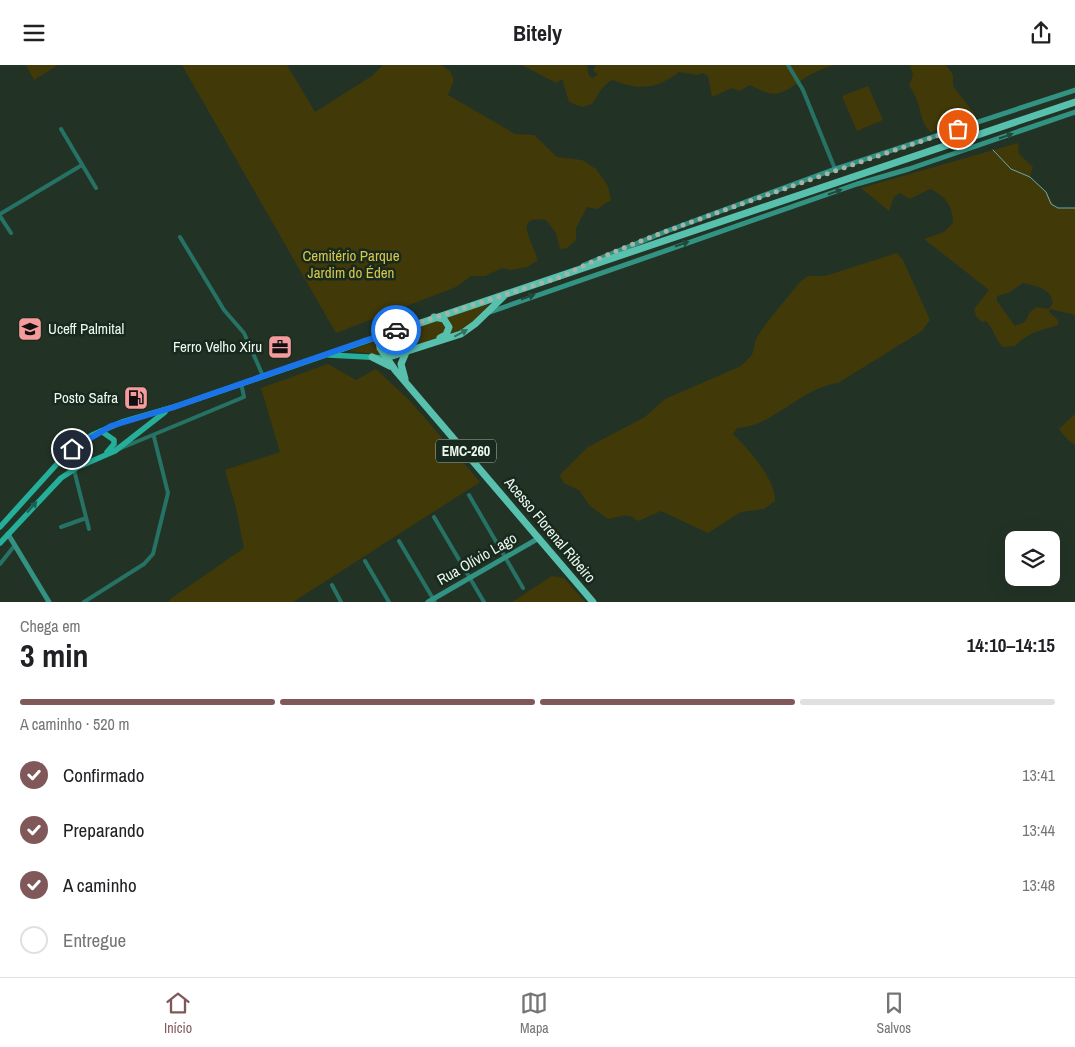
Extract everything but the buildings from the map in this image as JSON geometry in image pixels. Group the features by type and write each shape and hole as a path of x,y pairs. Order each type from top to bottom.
{"highway":[{"path":"513,291 499,300 461,334 386,358 379,345 385,335 434,317 513,291 563,276 1075,101"},
{"path":"434,317 444,319 449,327 446,335 436,341"},
{"name":"Acesso Florenal Ribeiro","path":"407,350 401,364 408,383"},
{"path":"372,357 395,370"},
{"name":"Acesso Florenal Ribeiro","path":"386,358 593,602"}],"main road":[{"path":"563,276 589,263 667,231 835,169 1075,90"},
{"path":"483,316 515,302 1075,112"},
{"path":"0,527 61,458 101,431 122,422 174,407 263,375 385,335"},
{"path":"322,355 350,354 386,358"},
{"path":"0,543 46,492 74,470 115,451 153,420 174,407"},
{"path":"101,431 114,440 114,444 104,455"},
{"path":"8,534 49,602"},
{"name":"Rua Olívio Lago","path":"432,601 539,538"}],"street":[{"path":"788,65 803,90 835,169"},
{"path":"61,129 96,188"},
{"path":"11,233 0,215 82,165"},
{"path":"180,237 224,311 244,333 263,375"},
{"path":"115,451 154,437 190,419 244,397 241,383"},
{"path":"84,602 144,564 153,554 168,493 154,437"},
{"path":"74,470 89,529"},
{"path":"469,495 524,588"},
{"path":"434,517 484,602"},
{"path":"61,527 86,518"},
{"path":"399,541 432,601"},
{"path":"0,564 15,545"},
{"path":"365,561 389,602"},
{"path":"332,585 341,602"}],"green space":[{"path":"26,65 58,65 34,80"},
{"name":"Cemitério Parque Jardim do Éden","path":"182,65 287,65 315,112 372,76 383,65 441,65 450,71 454,80 448,95 515,134 534,135 557,157 582,160 596,169 608,186 611,200 597,209 587,207 576,228 576,240 567,248 560,249 556,233 546,220 529,222 527,227 528,233 537,261 527,267 511,270 502,268 485,276 471,276 456,287 336,333"},
{"path":"522,65 587,65 589,76 593,78 598,74 593,70 596,65 834,65 811,74 786,90 775,94 764,92 750,85 739,91 732,88 712,97 708,76 703,73 697,75 679,72 663,82 648,87 631,86 613,80 603,87 592,104 582,107 569,102 562,79 556,83"},
{"path":"910,65 946,65 953,75 953,86 976,116 930,132 923,121 916,99 909,86 913,75"},
{"path":"868,86 883,120 857,131 842,96"},
{"path":"1018,143 1019,154 1033,167 1030,177 1044,190 1054,205 1058,208 1075,208 1075,315 1050,309 1049,312 1058,320 1058,325 1029,335 1015,346 1003,347 986,321 982,322 976,316 974,309 989,290 924,239 944,232 953,223 952,211 944,198 930,189 910,199 900,193 894,197 889,211 861,188","holes":["1023,283 1046,291 1053,303 1049,309 1037,307 1030,312 1025,322 1015,326 997,301 997,296 1008,293"]},
{"path":"897,253 903,260 930,320 922,331 838,383 812,392 763,421 737,428 733,434 760,465 771,483 775,501 764,509 741,512 708,533 661,511 638,521 627,515 608,519 589,505 580,491 564,483 560,475 588,447 645,417 665,399 741,366 752,355 756,339 765,325 799,283 808,276 825,276"},
{"path":"492,301 470,326 450,336 451,328 447,317"},
{"path":"437,320 443,324 445,330 439,337 392,353 384,348 383,343 387,338"},
{"path":"374,342 382,355 349,351"},
{"path":"328,364 356,380 376,369 410,401 480,482 293,602 170,602 169,600 244,548 236,508 225,470 280,452 261,388"},
{"path":"1075,414 1075,445 1059,429"},
{"path":"552,576 564,578 585,602 512,602"}],"waterway":[{"path":"993,150 1011,169 1030,177 1046,192 1051,204 1058,208 1075,208"}],"way so far":[{"path":"396,330 563,276 589,263 667,231 835,169 958,129"}],"place":[{"name":"Uceff Palmital","path":"30,329"},
{"name":"Ferro Velho Xiru","path":"280,347"},
{"name":"Posto Safra","path":"136,398"}],"route":[{"path":"72,449 92,435 111,426 174,407 396,330"}]}
